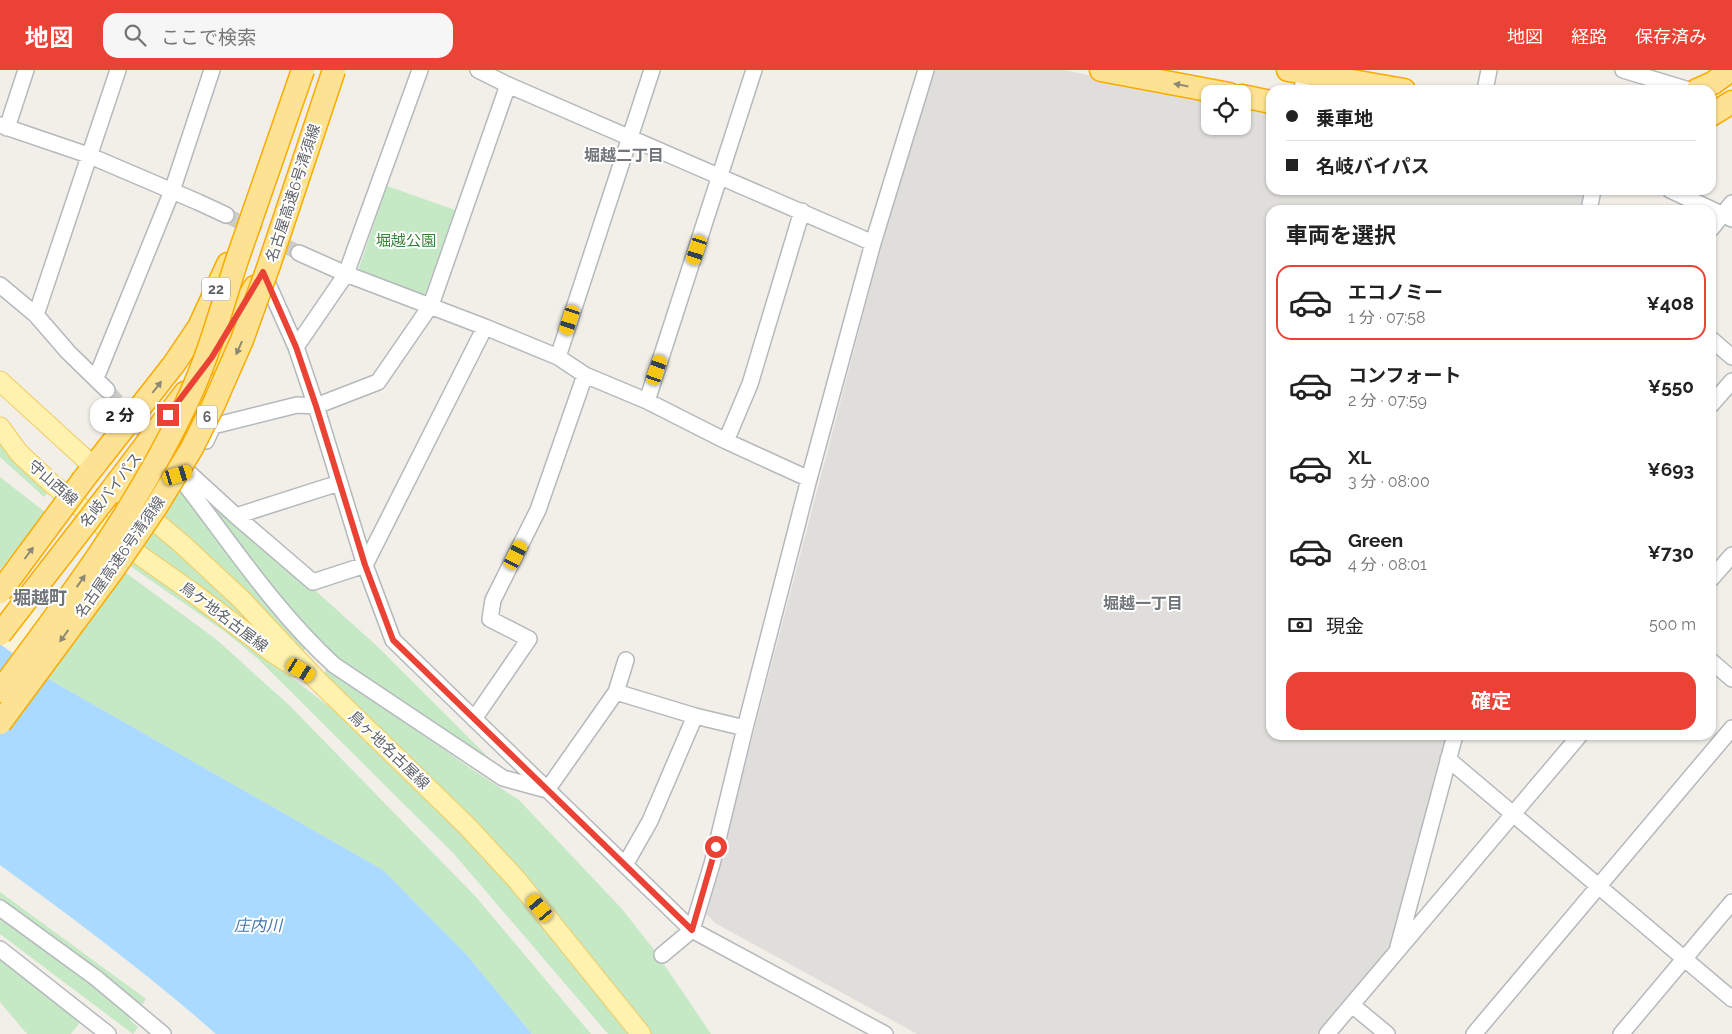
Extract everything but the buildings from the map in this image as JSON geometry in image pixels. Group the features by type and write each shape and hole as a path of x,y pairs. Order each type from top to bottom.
{"highway":[{"name":"名岐バイパス","path":"0,592 174,364 199,327 235,248 296,70"},
{"name":"名古屋高速6号清須線","path":"0,690 60,611 125,515 149,475 179,417 206,353 303,70"},
{"name":"名岐バイパス","path":"0,634 212,357 263,272 280,240 335,70"},
{"name":"名古屋高速6号清須線","path":"0,723 124,554 156,507 213,406 245,331 335,70"},
{"path":"1101,70 1201,89"},
{"path":"1708,85 1732,70"},
{"path":"1300,76 1367,85"},
{"path":"1251,98 1266,101"},
{"path":"1716,112 1732,102"}],"main road":[{"path":"0,381 89,474"},
{"name":"守山西線","path":"0,427 20,453 51,483 135,552"},
{"name":"鳥ヶ地名古屋線","path":"111,491 182,544 242,600 316,679 468,827 517,880 641,1034"},
{"name":"鳥ケ地名古屋線","path":"135,552 192,592 273,654 316,679"}],"street":[{"path":"26,70 4,126 88,155 226,215"},
{"path":"36,315 118,70"},
{"path":"96,378 172,191 212,70"},
{"path":"296,347 346,274 420,70"},
{"path":"478,70 508,85 873,243"},
{"path":"558,357 652,70"},
{"path":"647,401 754,70"},
{"path":"662,955 692,930 712,864 809,479 873,243 926,70"},
{"path":"1487,85 1489,70"},
{"path":"1623,70 1672,85"},
{"path":"183,473 201,452 213,426 297,405 316,406 378,382 431,305 508,85"},
{"path":"1683,195 1710,205"},
{"path":"1716,207 1729,212 1716,224"},
{"path":"726,441 750,384 802,211"},
{"path":"299,253 346,274 486,326 558,357 585,375 647,401 726,441 809,479"},
{"path":"263,272 296,347 365,565 393,640 692,930 885,1034"},
{"path":"0,285 36,315 68,352 107,390"},
{"path":"156,448 313,582 365,565 486,326"},
{"path":"1716,344 1732,357"},
{"path":"474,719 528,639 490,618 493,600 538,510 585,375"},
{"path":"1716,399 1732,381"},
{"path":"183,473 260,583 311,644 334,665 503,778 547,790"},
{"path":"236,516 339,483"},
{"path":"1716,573 1732,555"},
{"path":"296,658 311,644"},
{"path":"547,790 616,692 626,660"},
{"path":"1716,665 1732,679"},
{"path":"616,692 695,716 745,728"},
{"path":"625,865 650,821 695,716"},
{"path":"1474,1034 1732,728"},
{"path":"1397,951 1454,740"},
{"path":"1327,1034 1576,740"},
{"path":"1448,759 1732,999"},
{"path":"1621,1034 1732,902"},
{"path":"0,908 96,978 163,1034"},
{"path":"0,949 108,1034"},
{"path":"1352,1005 1387,1034"}],"shaded area":[{"path":"934,70 1064,70 1201,99 1201,135 1251,135 1251,109 1266,112 1266,195 1584,195 1582,205 1266,205 1266,740 1446,740 1393,945 1317,1034 917,1034 715,923 706,914 881,247"}],"green space":[{"name":"堀越公園","path":"387,186 455,210 423,300 358,271"},
{"path":"0,439 50,489 44,497 0,457"},
{"path":"178,475 313,582 317,592 377,646 490,759 483,757 327,650 311,644 295,658 261,654 370,738 512,886 631,1034 608,1034 454,854 258,659 224,631 127,564"},
{"path":"0,477 45,512 0,570"},
{"path":"122,570 217,640 290,706 476,897 591,1034 532,1034 466,954 383,870 45,677"},
{"path":"327,668 519,800 622,909 655,951 711,1034 649,1034 586,951 536,890 448,795 324,674"},
{"path":"0,892 146,999 139,1009 0,905"},
{"path":"0,911 135,1013 130,1020 138,1027 133,1034 0,934"},
{"path":"0,958 81,1021 71,1034 27,1034 0,1002"}],"sand":[{"path":"0,576 70,642 45,677 0,644"}],"water":[{"name":"庄内川","path":"0,644 45,677 383,870 466,954 532,1034 216,1034 137,968 0,865"}],"tunnel":[{"path":"226,215 299,253"},
{"path":"107,390 155,446"}],"district":[{"name":"堀越二丁目","path":"624,155"},
{"name":"堀越町","path":"40,597"},
{"name":"堀越一丁目","path":"1143,603"}],"route":[{"path":"168,415 212,357 263,272 296,347 365,565 393,640 692,930 716,847"}]}
